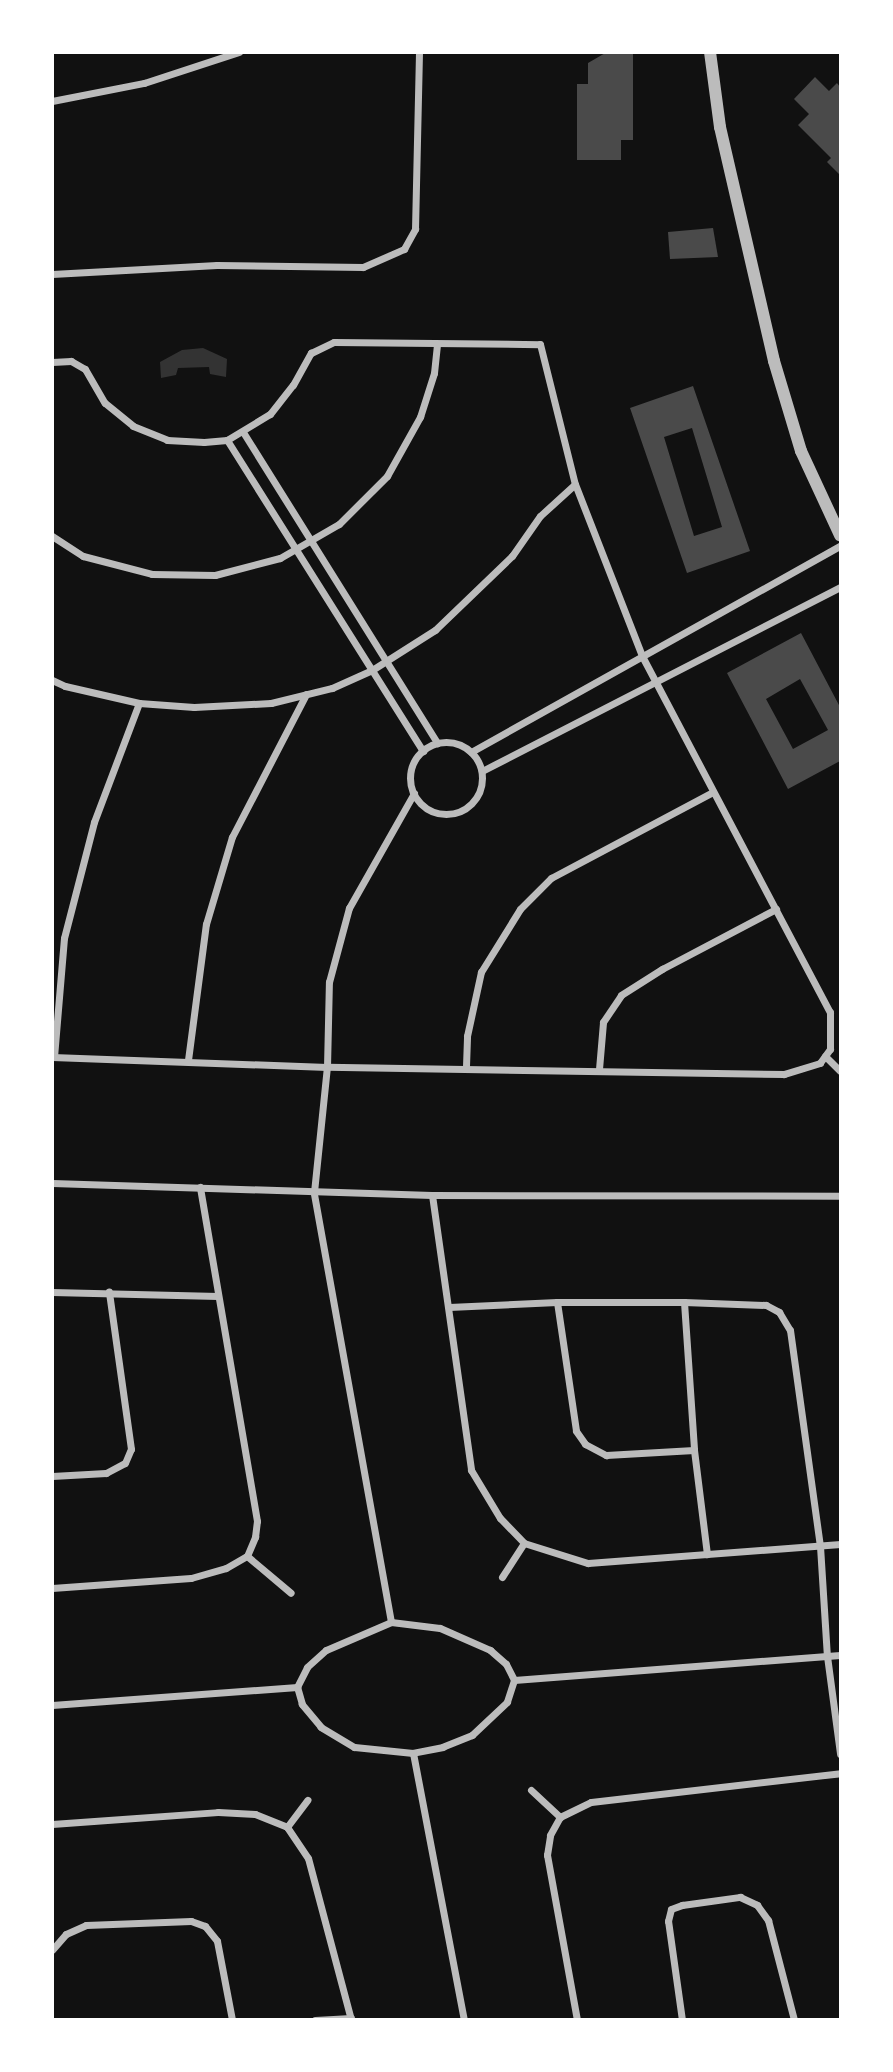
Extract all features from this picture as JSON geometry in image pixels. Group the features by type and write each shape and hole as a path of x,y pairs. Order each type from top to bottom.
{"street":[{"path":"52,101 144,83 239,52"},
{"path":"52,274 217,265 363,267 404,249 415,229 419,52"},
{"path":"710,52 720,127 774,361 801,451 841,536"},
{"path":"52,362 71,361 85,369 105,403 133,426 167,440 227,440 270,414 293,385 311,353 334,342 540,344 575,484 642,656 830,1012 830,1049 820,1063 784,1073 466,1066 327,1066 53,1057 64,938 94,822 139,703"},
{"path":"52,537 83,556 152,574 215,575 280,558 339,524 387,476 420,417 434,373 437,345"},
{"path":"243,432 437,743"},
{"path":"227,440 423,751"},
{"path":"52,680 65,686 139,703 194,707 271,703 306,694 372,670 435,630 512,556 540,516 575,484"},
{"path":"471,752 841,546"},
{"path":"482,771 841,587"},
{"path":"188,1060 206,924 232,837 306,694"},
{"path":"449,742 471,752 482,771 478,794 463,810 440,814 420,803 414,793 411,771 423,751 437,743 449,742"},
{"path":"466,1066 467,1036 481,972 520,909 551,878 713,792"},
{"path":"391,1622 314,1192 327,1066 329,982 349,908 414,793"},
{"path":"599,1069 603,1022 621,995 776,909"},
{"path":"825,1056 841,1071"},
{"path":"52,1183 432,1195 841,1196"},
{"path":"52,1588 191,1578 226,1568 247,1556 257,1521 201,1187"},
{"path":"432,1195 471,1470 500,1518 524,1543 589,1563 841,1544"},
{"path":"52,1292 218,1296"},
{"path":"52,1476 106,1473 125,1463 131,1449 109,1292"},
{"path":"449,1307 557,1302 684,1302 766,1305 779,1312 790,1330 820,1546 827,1656 841,1754"},
{"path":"557,1302 576,1431 585,1444 606,1455 694,1450"},
{"path":"684,1302 694,1450 707,1554"},
{"path":"502,1577 524,1543"},
{"path":"247,1556 291,1592"},
{"path":"391,1622 440,1628 468,1638 506,1664 514,1680 507,1702 472,1735 443,1747 413,1754 354,1747 321,1727 302,1704 297,1687 307,1667 326,1650 391,1622"},
{"path":"514,1680 841,1655"},
{"path":"52,1706 297,1687"},
{"path":"413,1754 464,2020"},
{"path":"577,2020 547,1855 550,1835 560,1816 591,1802 841,1773"},
{"path":"530,1790 560,1816"},
{"path":"287,1827 307,1800"},
{"path":"52,1824 218,1812 255,1814 287,1827 308,1858 351,2019 314,2020"},
{"path":"682,2020 668,1921 671,1909 740,1897 757,1905 768,1920 794,2020"},
{"path":"52,1951 66,1934 86,1925 191,1921 205,1926 217,1941 232,2020"}],"shaded area":[{"path":"203,348 227,359 226,377 210,374 209,367 178,368 176,375 161,378 160,362 182,350"}],"building":[{"path":"607,52 633,52 633,140 621,140 621,160 577,160 577,84 588,84 588,63"},
{"path":"815,77 829,91 837,83 840,87 840,175 827,162 831,158 798,125 809,114 794,99"},
{"path":"713,228 718,257 670,259 668,232"},
{"path":"693,386 750,551 687,573 630,408","holes":["692,428 722,527 694,536 664,437"]},
{"path":"801,633 840,707 840,761 788,789 727,673","holes":["800,679 828,730 793,749 766,699"]}]}
